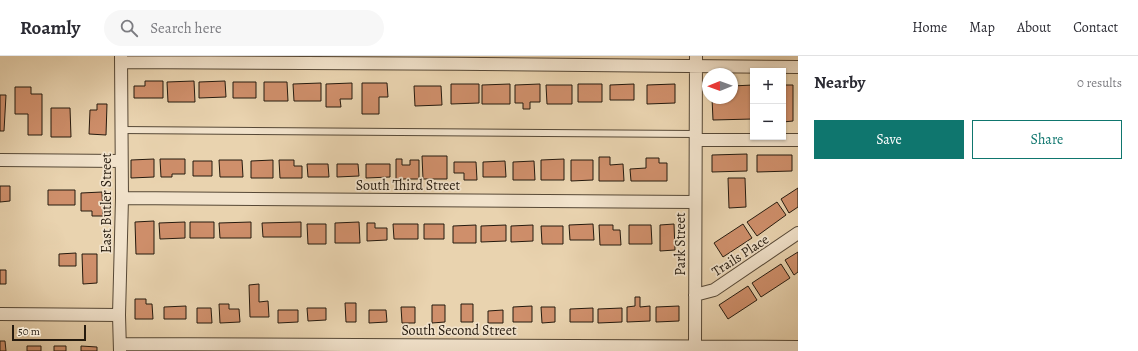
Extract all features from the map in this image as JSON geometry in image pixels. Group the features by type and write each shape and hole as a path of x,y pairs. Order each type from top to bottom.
{"street":[{"path":"121,59 514,65 696,61 798,67"},
{"name":"East Butler Street","path":"120,347 119,315 122,198 121,59"},
{"name":"Park Street","path":"695,347 696,61"},
{"path":"696,137 798,140"},
{"path":"0,160 121,161"},
{"name":"South Third Street","path":"122,198 695,202"},
{"name":"Trails Place","path":"696,295 714,290 798,233"},
{"path":"0,314 119,315"},
{"name":"South Second Street","path":"120,347 798,347"}],"lane":[{"path":"121,130 696,137"}],"building":[{"path":"145,81 163,81 163,98 134,98 134,86 145,86"},
{"path":"194,81 195,102 168,102 167,82"},
{"path":"225,81 226,97 199,98 199,82"},
{"path":"233,82 256,82 256,98 233,98"},
{"path":"264,82 287,82 288,101 264,101"},
{"path":"321,83 321,101 294,101 293,84"},
{"path":"352,83 352,99 340,99 341,107 326,107 326,84"},
{"path":"362,83 387,83 388,97 379,97 379,114 362,114"},
{"path":"451,84 479,84 479,103 451,104"},
{"path":"510,84 510,104 482,104 482,85"},
{"path":"540,84 540,102 530,102 530,109 523,109 523,103 515,103 515,85"},
{"path":"578,84 602,84 602,102 578,102"},
{"path":"634,84 634,100 610,100 610,85"},
{"path":"675,84 675,103 647,104 647,85"},
{"path":"546,85 572,85 572,104 547,104"},
{"path":"750,85 750,119 713,120 712,104 738,104 738,86"},
{"path":"786,85 793,85 793,121 786,122"},
{"path":"414,86 441,86 442,105 415,106"},
{"path":"15,87 31,87 31,94 42,94 42,135 28,135 28,114 15,114"},
{"path":"0,95 6,95 4,131 0,131"},
{"path":"97,104 107,104 106,135 89,134 90,110 97,110"},
{"path":"51,108 70,108 71,137 51,137"},
{"path":"747,154 747,171 712,172 712,155"},
{"path":"757,155 792,155 792,171 757,172"},
{"path":"422,156 447,156 447,179 423,179"},
{"path":"599,157 610,157 610,165 623,164 624,181 599,181"},
{"path":"646,158 659,158 659,163 667,163 667,181 631,181 630,169 646,168"},
{"path":"154,159 154,177 131,178 131,160"},
{"path":"160,159 185,159 185,174 172,174 172,177 161,177"},
{"path":"396,159 402,159 402,165 410,165 410,160 419,160 419,179 396,179"},
{"path":"564,159 564,180 541,180 541,160"},
{"path":"219,160 242,160 243,177 220,177"},
{"path":"273,160 273,178 251,178 251,161"},
{"path":"279,160 294,160 294,166 302,166 302,178 280,178"},
{"path":"571,160 593,160 593,180 571,181"},
{"path":"193,161 212,161 212,176 193,176"},
{"path":"505,161 506,177 483,177 483,162"},
{"path":"534,161 535,180 513,180 513,162"},
{"path":"454,162 476,162 477,180 464,180 464,173 454,173"},
{"path":"307,164 328,164 329,177 308,177"},
{"path":"337,164 358,164 359,176 337,177"},
{"path":"366,164 390,164 390,177 366,178"},
{"path":"728,178 745,178 746,207 729,208"},
{"path":"0,186 10,186 10,201 0,202"},
{"path":"798,188 798,207 789,213 781,199"},
{"path":"48,190 75,190 75,205 48,205"},
{"path":"102,192 103,216 92,216 92,211 81,211 81,193"},
{"path":"777,202 786,215 757,236 747,222"},
{"path":"154,221 154,254 136,254 135,222"},
{"path":"185,222 185,238 160,239 159,223"},
{"path":"190,222 214,222 214,238 190,238"},
{"path":"251,222 251,238 220,238 219,223"},
{"path":"301,222 301,237 263,237 262,223"},
{"path":"359,222 360,243 335,243 335,223"},
{"path":"367,223 375,223 375,228 387,228 387,240 367,241"},
{"path":"307,224 326,224 326,244 308,244"},
{"path":"393,224 418,224 418,239 394,239"},
{"path":"424,224 444,224 444,239 424,239"},
{"path":"593,224 594,240 570,240 569,225"},
{"path":"674,224 675,250 660,251 660,225"},
{"path":"743,224 752,238 723,257 714,243"},
{"path":"476,225 476,243 453,243 453,226"},
{"path":"506,225 506,241 481,242 481,226"},
{"path":"533,225 533,241 511,242 511,226"},
{"path":"599,225 613,225 613,230 620,230 621,245 600,245"},
{"path":"629,225 651,225 652,244 629,244"},
{"path":"541,226 563,226 563,244 542,244"},
{"path":"798,252 798,272 794,275 785,260"},
{"path":"76,253 76,266 59,266 59,254"},
{"path":"82,254 97,254 97,283 83,284"},
{"path":"781,264 790,278 761,297 752,283"},
{"path":"0,270 6,270 6,284 0,284"},
{"path":"259,284 259,302 268,301 269,317 250,317 249,285"},
{"path":"748,286 757,300 728,319 719,305"},
{"path":"635,297 640,297 640,307 650,306 650,321 627,322 627,307 635,306"},
{"path":"135,299 146,299 146,304 152,304 153,319 135,319"},
{"path":"345,303 356,303 356,322 346,322"},
{"path":"219,304 229,304 229,309 239,309 240,322 220,323"},
{"path":"461,304 473,304 473,322 461,322"},
{"path":"432,305 445,305 445,322 432,323"},
{"path":"186,306 186,319 164,319 164,307"},
{"path":"532,306 532,322 513,322 513,307"},
{"path":"679,306 679,321 656,322 656,307"},
{"path":"401,307 415,307 415,323 402,323"},
{"path":"541,307 555,307 555,322 542,323"},
{"path":"197,308 211,308 212,323 197,323"},
{"path":"307,308 326,308 326,320 308,321"},
{"path":"593,308 593,322 570,322 570,309"},
{"path":"622,308 622,322 598,323 598,309"},
{"path":"278,310 298,310 298,322 278,323"},
{"path":"369,310 386,310 387,322 369,323"},
{"path":"503,310 503,323 488,323 488,311"},
{"path":"0,341 5,341 6,351 0,351"},
{"path":"27,346 41,346 41,351 27,351"},
{"path":"54,346 66,346 66,351 54,351"},
{"path":"81,346 97,347 97,351 81,351"}]}
